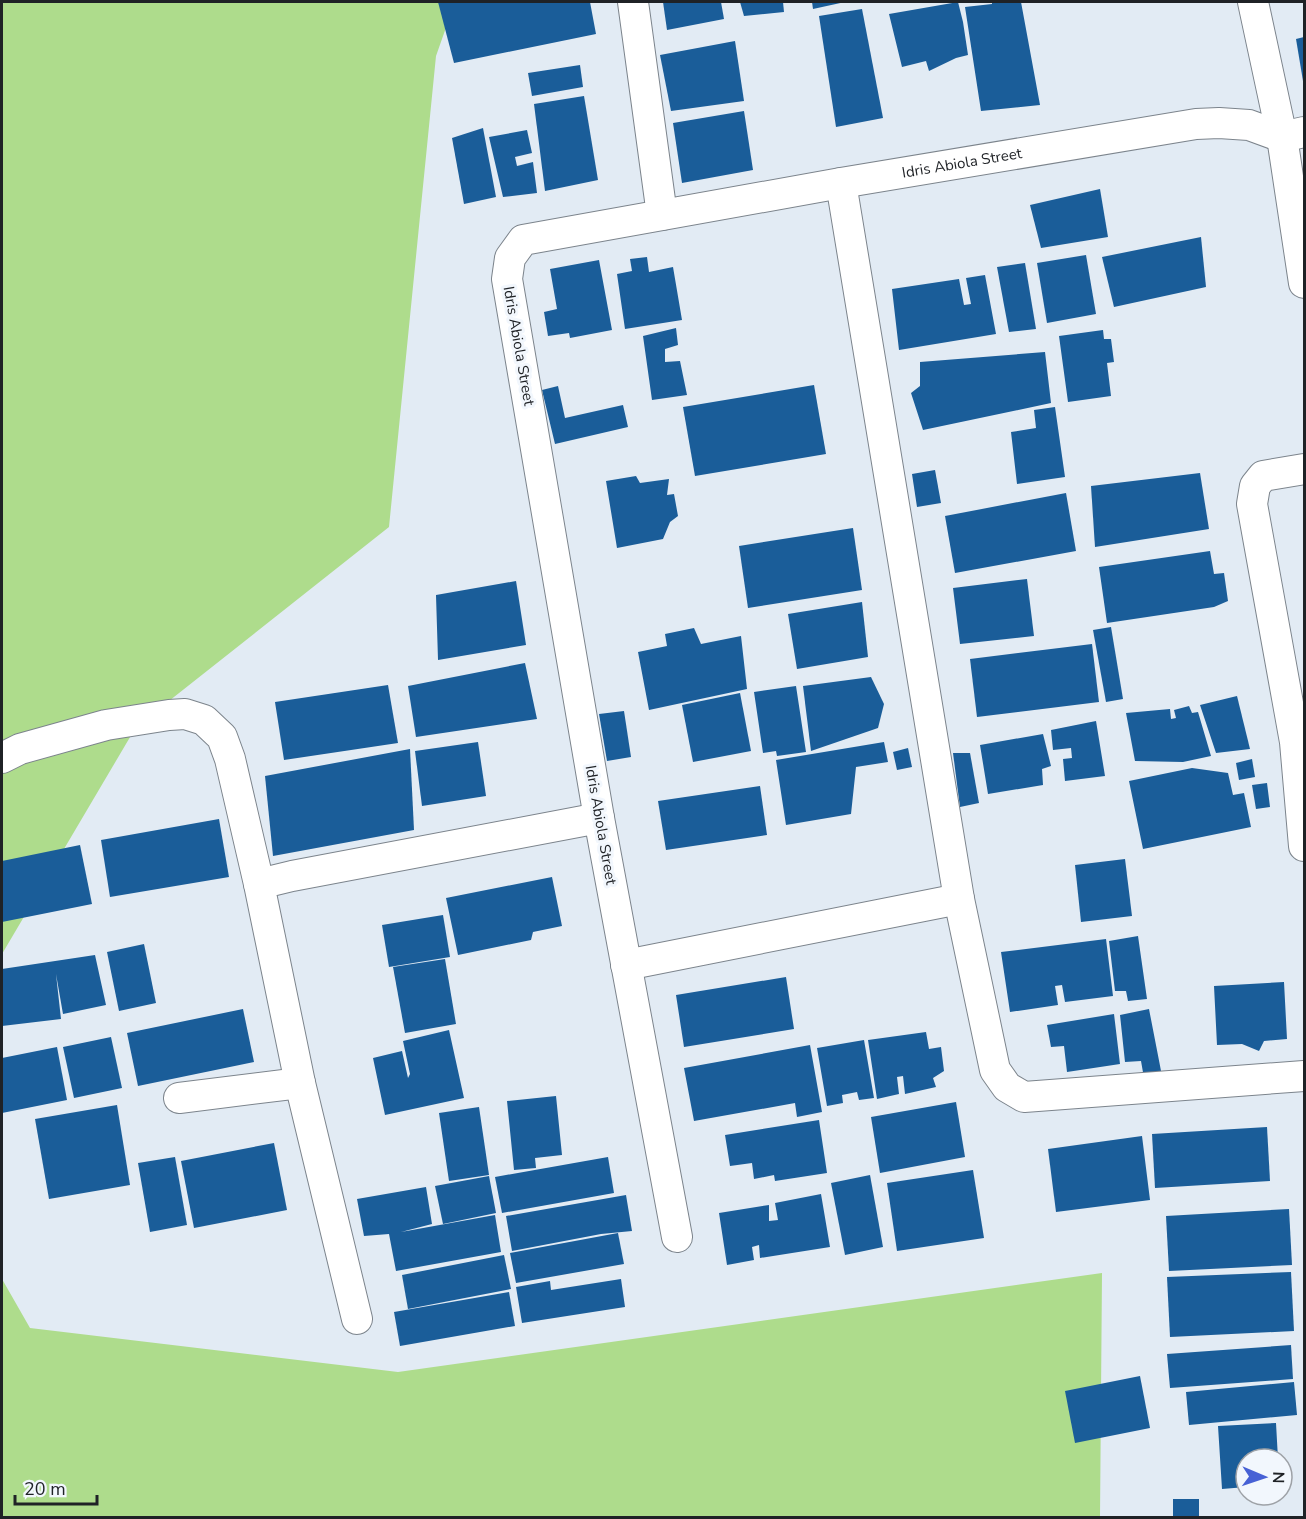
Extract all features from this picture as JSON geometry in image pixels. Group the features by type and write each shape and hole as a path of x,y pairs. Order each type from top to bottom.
{"street":[{"path":"633,2 662,215"},
{"path":"1253,2 1297,134 1305,283"},
{"name":"Idris Abiola Street","path":"677,1238 599,818 507,279 510,258 523,240 841,183 1196,124 1249,125 1297,134"},
{"path":"841,183 959,899 995,1070 1007,1087 1024,1097 1305,1076"},
{"path":"1305,469 1263,476 1255,486 1252,504 1295,741 1305,846"},
{"path":"2,758 20,748 106,725 185,714 204,720 222,737 231,759 300,1083 357,1319"},
{"path":"259,884 304,873 599,818"},
{"path":"626,965 959,899"},
{"path":"179,1098 300,1083"}],"green space":[{"path":"2,2 455,2 436,56 389,527 136,727 2,954"},
{"path":"1102,1273 1100,1517 2,1517 2,1279 30,1328 398,1372"}],"building":[{"path":"438,2 590,2 596,34 454,63"},
{"path":"663,2 721,2 724,19 667,30"},
{"path":"740,2 783,2 784,12 744,16"},
{"path":"812,2 845,2 813,9"},
{"path":"958,2 968,55 929,71 926,61 902,67 889,14"},
{"path":"992,2 1021,2 1040,105 981,111 965,7 992,4"},
{"path":"862,9 883,118 836,127 819,16"},
{"path":"1304,37 1304,81 1303,81 1296,39"},
{"path":"735,41 744,101 671,111 660,55"},
{"path":"580,65 583,87 532,96 528,73"},
{"path":"584,96 598,180 545,191 534,104"},
{"path":"744,111 753,170 682,183 673,123"},
{"path":"483,128 496,197 464,204 452,138"},
{"path":"527,130 532,153 515,157 517,166 533,162 537,193 503,197 489,137"},
{"path":"1100,189 1108,237 1041,248 1030,205"},
{"path":"1201,237 1206,287 1114,307 1102,257"},
{"path":"1086,255 1096,314 1047,323 1037,263"},
{"path":"647,257 649,272 673,267 682,320 625,329 617,274 632,271 630,259"},
{"path":"599,260 612,330 570,338 569,333 548,336 544,312 557,309 550,269"},
{"path":"1025,263 1036,329 1009,332 997,267"},
{"path":"985,275 996,334 899,350 892,289 959,279 964,305 971,304 966,278"},
{"path":"676,328 678,345 665,349 665,362 680,361 687,395 652,400 643,336"},
{"path":"1103,330 1104,339 1111,339 1114,362 1107,363 1111,396 1068,402 1059,336"},
{"path":"1045,352 1051,403 923,430 911,393 920,386 920,362"},
{"path":"814,385 826,454 695,476 683,407"},
{"path":"558,386 565,418 623,405 628,427 555,444 542,390"},
{"path":"1055,407 1065,477 1017,484 1011,432 1036,428 1034,410"},
{"path":"935,470 941,503 917,507 912,474"},
{"path":"1200,473 1209,529 1095,547 1091,486"},
{"path":"636,476 640,483 669,479 667,495 674,494 678,516 670,522 663,539 617,548 606,481"},
{"path":"1066,493 1076,551 955,573 945,516"},
{"path":"853,528 862,590 748,608 739,546"},
{"path":"1210,551 1214,574 1224,573 1228,601 1214,607 1107,623 1099,567"},
{"path":"1027,579 1034,636 960,644 953,588"},
{"path":"516,581 526,645 438,660 436,595"},
{"path":"862,602 868,657 797,669 788,614"},
{"path":"1111,627 1123,699 1106,702 1093,630"},
{"path":"694,628 701,644 741,636 747,689 649,710 638,652 667,646 665,634"},
{"path":"1092,644 1099,702 977,717 970,659"},
{"path":"525,663 537,719 416,737 408,686"},
{"path":"871,677 884,704 878,728 811,751 803,686"},
{"path":"388,685 398,743 284,760 275,702"},
{"path":"796,686 806,752 777,756 776,751 763,753 754,692"},
{"path":"740,693 751,751 693,762 682,705"},
{"path":"1237,696 1250,749 1216,753 1200,705"},
{"path":"1189,706 1192,713 1198,712 1211,756 1183,762 1135,761 1126,713 1170,709 1171,719 1176,718 1174,710"},
{"path":"624,711 631,757 607,761 599,714"},
{"path":"1096,721 1105,776 1065,781 1063,759 1072,758 1071,748 1053,750 1051,730"},
{"path":"1043,734 1051,766 1042,769 1043,785 988,794 980,745"},
{"path":"478,742 486,796 422,806 415,751"},
{"path":"884,742 888,762 856,767 851,814 786,825 776,760"},
{"path":"908,748 912,767 897,770 893,752"},
{"path":"410,749 414,830 273,856 265,776"},
{"path":"953,753 970,753 979,803 960,807"},
{"path":"1252,759 1255,777 1239,780 1236,763"},
{"path":"1192,768 1228,773 1233,795 1244,793 1251,827 1143,849 1129,781"},
{"path":"1267,783 1270,807 1256,809 1252,785"},
{"path":"760,786 767,835 666,850 658,801"},
{"path":"219,819 229,877 110,897 101,840"},
{"path":"80,845 92,904 2,922 2,861"},
{"path":"1125,859 1132,916 1081,922 1075,865"},
{"path":"552,877 562,926 533,932 531,940 458,955 446,898"},
{"path":"443,915 450,957 389,967 382,925"},
{"path":"1138,936 1147,999 1128,1001 1126,991 1115,991 1109,941"},
{"path":"1106,939 1113,996 1065,1002 1062,985 1055,986 1058,1005 1010,1012 1001,952"},
{"path":"144,944 156,1003 119,1011 107,952"},
{"path":"95,955 106,1005 63,1014 56,974 61,1019 2,1026 2,969"},
{"path":"445,959 456,1024 405,1033 393,967"},
{"path":"786,977 794,1029 684,1047 676,995"},
{"path":"1284,982 1287,1039 1264,1041 1259,1051 1242,1044 1217,1045 1214,986"},
{"path":"243,1009 254,1062 138,1086 127,1033"},
{"path":"1149,1009 1162,1076 1144,1078 1141,1061 1125,1062 1120,1015"},
{"path":"1114,1014 1120,1064 1067,1072 1064,1046 1051,1047 1047,1025"},
{"path":"449,1030 464,1098 385,1115 373,1058 402,1051 408,1078 410,1074 403,1041"},
{"path":"926,1032 929,1049 941,1047 944,1071 933,1078 936,1087 905,1094 903,1076 897,1077 899,1094 877,1099 868,1040"},
{"path":"111,1037 122,1088 74,1098 63,1047"},
{"path":"864,1040 874,1098 859,1100 857,1092 842,1095 843,1103 827,1106 817,1048"},
{"path":"810,1045 822,1112 797,1117 795,1103 694,1121 684,1068"},
{"path":"57,1047 67,1100 2,1113 2,1058"},
{"path":"556,1096 562,1155 535,1158 536,1168 514,1170 507,1101"},
{"path":"956,1102 965,1157 880,1173 871,1117"},
{"path":"117,1105 130,1185 49,1199 35,1119"},
{"path":"479,1107 489,1175 449,1181 439,1113"},
{"path":"819,1120 827,1173 775,1181 774,1175 754,1179 752,1163 730,1166 725,1135"},
{"path":"1267,1127 1270,1181 1155,1188 1152,1134"},
{"path":"1142,1136 1150,1200 1056,1212 1048,1149"},
{"path":"274,1143 287,1210 194,1228 181,1161"},
{"path":"175,1157 187,1225 150,1232 138,1163"},
{"path":"608,1157 614,1193 502,1213 495,1177"},
{"path":"973,1170 984,1238 897,1251 887,1183"},
{"path":"870,1175 883,1247 845,1255 831,1183"},
{"path":"489,1176 496,1213 443,1224 435,1186"},
{"path":"426,1187 432,1224 401,1232 495,1215 501,1252 396,1271 389,1234 364,1236 357,1199"},
{"path":"821,1194 830,1247 760,1258 759,1245 752,1247 754,1260 727,1265 719,1213 769,1205 769,1221 778,1220 775,1203"},
{"path":"626,1195 632,1231 601,1234 512,1251 506,1216"},
{"path":"1289,1209 1292,1265 1169,1271 1166,1216"},
{"path":"618,1233 624,1264 516,1283 510,1253"},
{"path":"504,1255 511,1289 408,1309 402,1275"},
{"path":"1291,1272 1294,1331 1170,1337 1167,1277"},
{"path":"621,1279 625,1307 522,1323 516,1287 550,1281 551,1290"},
{"path":"509,1292 515,1326 400,1346 394,1312"},
{"path":"1291,1345 1293,1379 1170,1388 1167,1354"},
{"path":"1140,1376 1150,1428 1075,1443 1065,1391"},
{"path":"1294,1382 1297,1415 1189,1425 1186,1392"},
{"path":"1276,1423 1277,1447 1234,1447 1234,1488 1222,1489 1218,1426"},
{"path":"1173,1499 1199,1499 1199,1518 1173,1518"}]}
